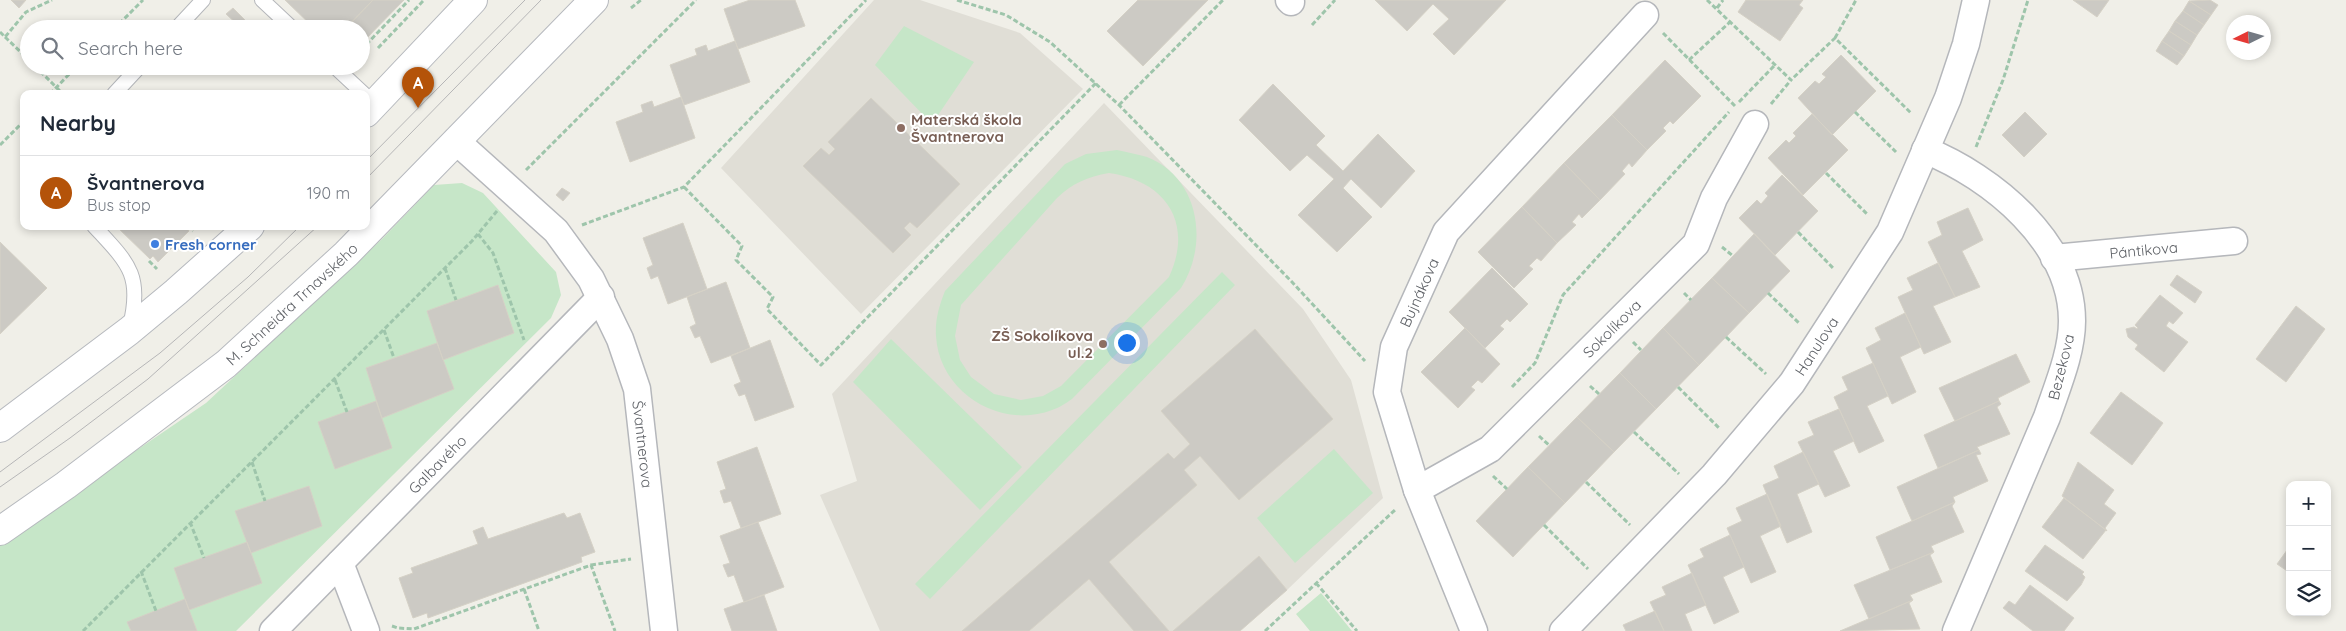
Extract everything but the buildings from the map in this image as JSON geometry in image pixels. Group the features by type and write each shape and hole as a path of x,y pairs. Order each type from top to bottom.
{"main road":[{"path":"370,100 473,0"},
{"name":"M. Schneidra Trnavského","path":"370,229 594,0"},
{"path":"0,428 129,331 246,230"},
{"name":"M. Schneidra Trnavského","path":"0,530 66,485 226,364 346,254 369,230"}],"street":[{"name":"Hanulova","path":"1563,631 1714,475 1792,383 1890,232 1948,98 1966,44 1976,0"},
{"name":"Bujnákova","path":"1474,631 1409,497 1387,392 1394,347 1446,232 1653,23"},
{"name":"Sokolíkova","path":"1409,497 1490,449 1696,244 1714,198 1756,124"},
{"name":"Švantnerova","path":"456,141 556,231 601,297 620,339 637,389 664,631"},
{"name":"Bezekova","path":"1926,150 1950,160 2006,198 2035,229 2054,258 2064,279 2072,320 2071,335 2059,383 2027,468 1956,631"},
{"name":"Pántikova","path":"2054,258 2234,240"},
{"name":"Galbavého","path":"274,631 601,297"},
{"path":"340,563 376,627"}],"lane":[{"path":"184,20 203,0"},
{"path":"262,0 283,20"},
{"path":"118,90 132,75"},
{"path":"342,75 357,90"},
{"path":"98,230 121,255 133,276 136,292 129,331"}],"path":[{"path":"5,37 26,12 52,0"},
{"path":"123,20 143,0"},
{"path":"370,41 409,0"},
{"path":"378,48 424,0"},
{"path":"632,8 641,0"},
{"path":"525,171 696,0"},
{"path":"578,226 684,187 866,0"},
{"path":"957,0 1006,15 1050,42 1119,105 1292,282 1366,361"},
{"path":"1119,105 1223,0"},
{"path":"1312,25 1335,0"},
{"path":"1707,0 1791,80 1835,38 1856,0"},
{"path":"1717,8 1722,0"},
{"path":"1967,171 2003,80 2028,0"},
{"path":"1689,60 1731,21"},
{"path":"1508,391 1535,363 1563,295 1736,105 1653,23"},
{"path":"0,32 20,51"},
{"path":"1835,38 1915,116"},
{"path":"44,75 57,88"},
{"path":"55,90 69,75"},
{"path":"684,187 742,246 736,260 773,297 767,309 821,365 1096,83"},
{"path":"1855,112 1898,154"},
{"path":"0,145 20,125"},
{"path":"1826,172 1869,216"},
{"path":"83,631 190,522 335,380 478,234 492,217"},
{"path":"1798,232 1837,271"},
{"path":"478,234 493,253 520,330"},
{"path":"445,268 456,300"},
{"path":"1768,293 1802,326"},
{"path":"384,330 394,358"},
{"path":"1726,337 1767,376"},
{"path":"335,380 347,412"},
{"path":"1678,387 1722,431"},
{"path":"1634,432 1681,476"},
{"path":"252,462 265,501"},
{"path":"1490,472 1507,489"},
{"path":"1586,482 1632,527"},
{"path":"1264,631 1409,497"},
{"path":"190,522 204,558"},
{"path":"1544,525 1590,570"},
{"path":"376,627 414,629 590,565 632,559"},
{"path":"590,565 614,631"},
{"path":"142,571 156,611"},
{"path":"1316,583 1357,631"},
{"path":"524,589 539,631"}],"shaded area":[{"name":"Materská škola Švantnerova","path":"874,0 920,0 1020,33 1083,89 861,314 721,168"},
{"name":"ZŠ Sokolíkova ul.2","path":"1104,103 1303,309 1351,380 1383,498 1287,590 1240,631 880,631 820,495 857,481 832,394"}],"green space":[{"path":"904,26 974,62 932,124 875,65"},
{"path":"1117,150 1147,157 1165,167 1179,180 1188,196 1194,214 1197,233 1190,271 1181,288 1072,399 1055,409 1032,415 1012,415 993,410 976,402 960,389 948,374 940,356 936,324 945,291 1065,164 1086,154","holes":["1109,173 1146,185 1160,195 1170,208 1176,222 1178,239 1176,257 1169,277 1061,386 1043,396 1021,400 994,394 971,377 960,360 955,336 961,305 1057,198 1069,188 1094,176"]},
{"path":"462,183 483,193 556,272 561,295 551,318 236,631 0,631 0,543 206,403 383,238 434,185"},
{"path":"1222,272 1235,285 930,599 915,584"},
{"path":"891,339 1022,467 980,510 853,382"},
{"path":"1334,449 1373,493 1295,563 1257,518"},
{"path":"1321,593 1352,631 1310,631 1296,614"}],"tram line":[{"path":"370,157 525,0"},
{"path":"370,175 541,0"},
{"path":"0,472 160,353 248,277 296,230"},
{"path":"0,487 70,438 148,379 314,230"}],"place":[{"name":"Švantnerova","path":"418,108"},
{"name":"Materská škola Švantnerova","path":"901,128"},
{"name":"Fresh corner","path":"155,244"},
{"name":"ZŠ Sokolíkova ul.2","path":"1103,344"}]}
